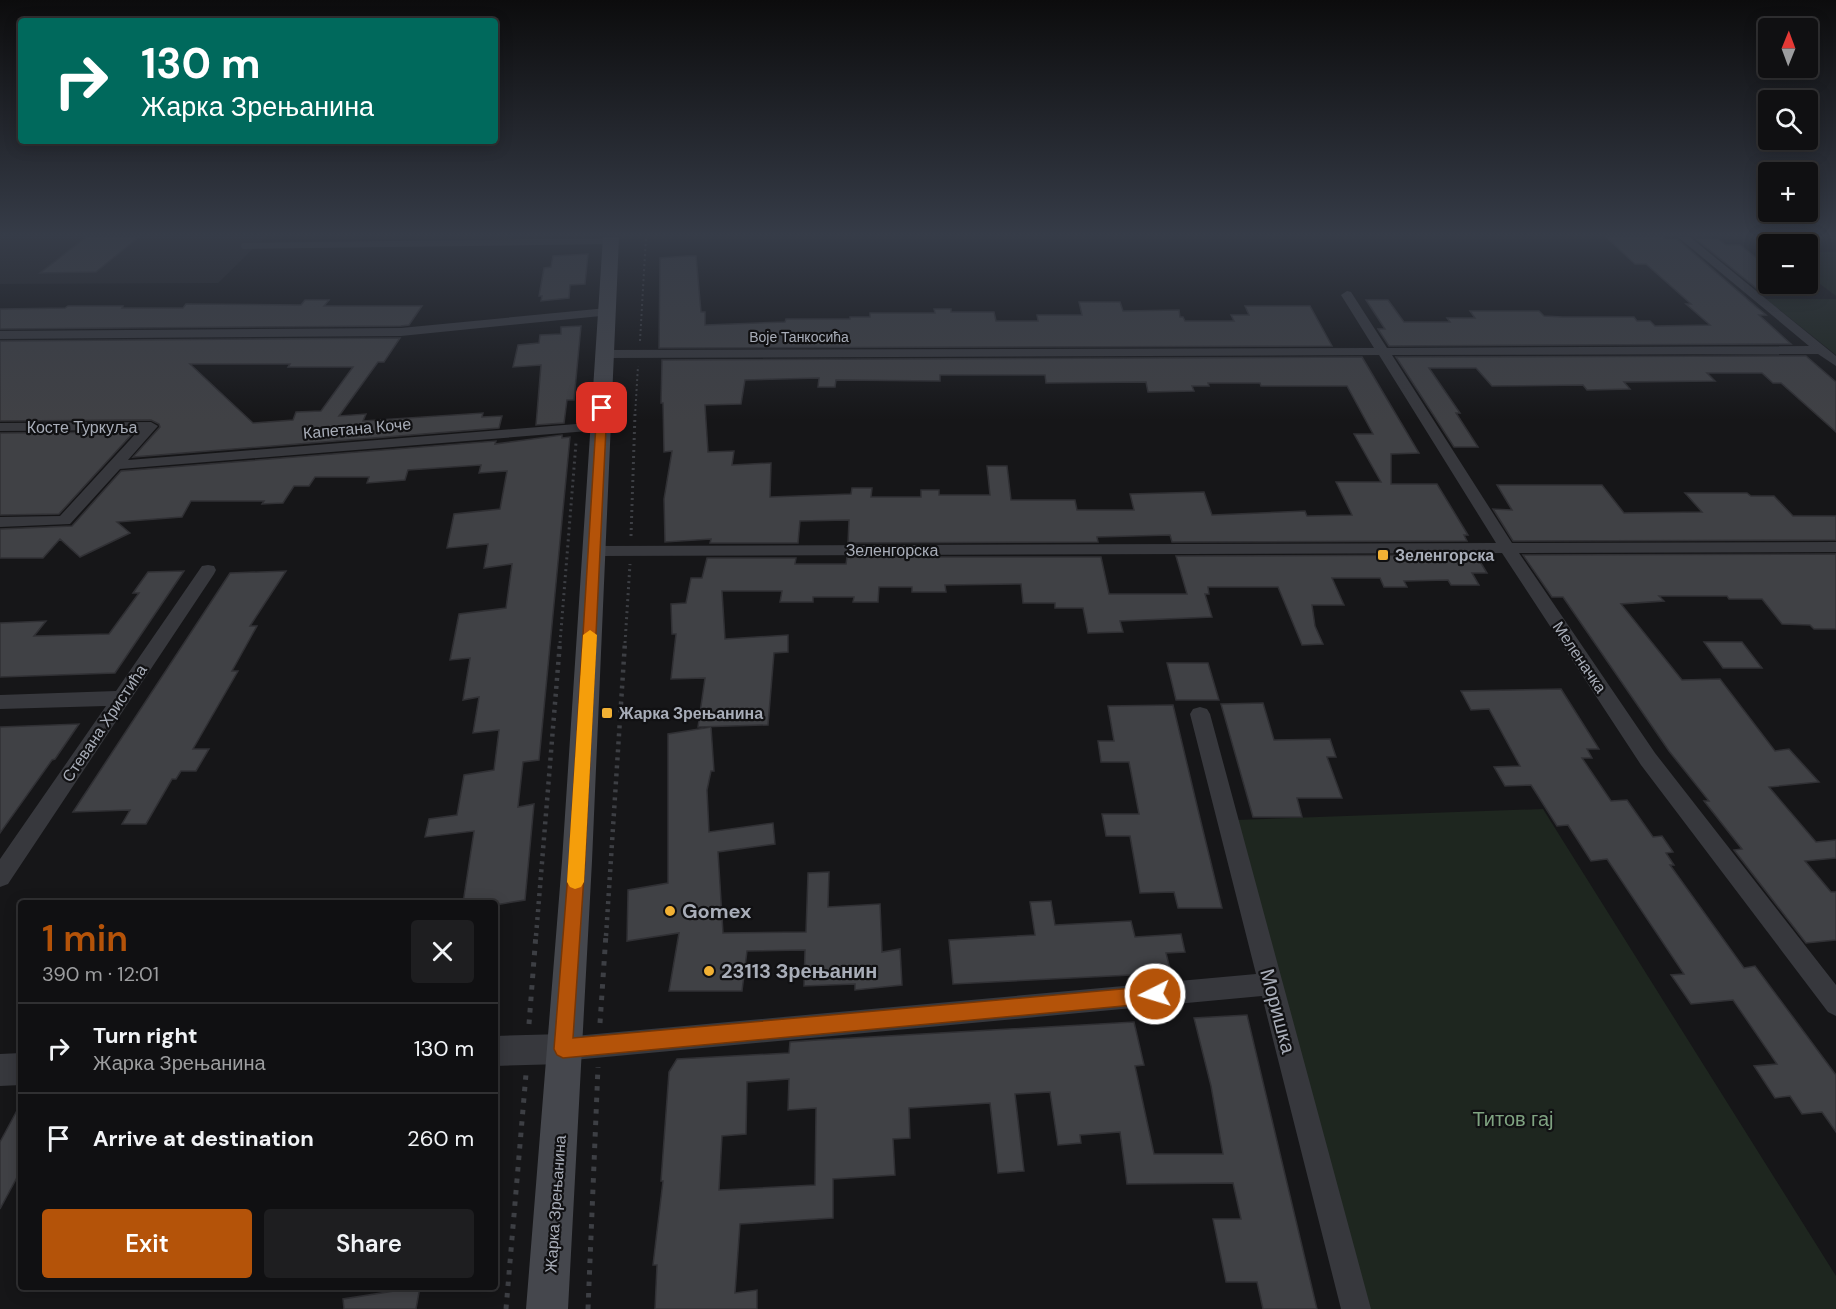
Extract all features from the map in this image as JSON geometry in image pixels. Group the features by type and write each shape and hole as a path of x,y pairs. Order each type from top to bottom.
{"main road":[{"name":"Жарка Зрењанина","path":"547,1309 595,551 608,298"}],"street":[{"name":"Меленачка","path":"1349,298 1507,548 1648,759 1836,1004"},
{"path":"1758,298 1836,362"},
{"path":"0,335 401,332 607,312"},
{"name":"Воје Танкосића","path":"605,354 1821,350"},
{"name":"Косте Туркуља","path":"0,428 151,426 64,521 0,522"},
{"name":"Капетана Коче","path":"116,465 601,426"},
{"name":"Зеленгорска","path":"595,551 1836,547"},
{"name":"Стевана Христића","path":"0,877 208,570"},
{"path":"0,702 122,698"},
{"name":"Моришка","path":"1200,714 1356,1309"},
{"path":"498,1051 563,1048 1270,984"},
{"path":"0,1070 18,1069"}],"path":[{"path":"506,1309 563,1048 631,551 633,436 642,298"},
{"path":"577,428 563,1048 588,1309"}],"green space":[{"path":"1766,299 1836,299 1836,355"},
{"name":"Титов гај","path":"1543,809 1836,1276 1836,1309 1369,1309 1235,820"}],"building":[{"path":"542,298 568,298 541,301"},
{"path":"660,298 700,298 701,312 705,312 705,325 785,322 786,319 850,319 850,317 870,317 870,313 935,313 934,309 951,309 951,312 994,312 996,321 1038,321 1037,315 1082,315 1079,302 1120,302 1123,311 1179,310 1180,317 1183,317 1185,321 1234,321 1231,315 1249,315 1245,306 1310,306 1332,346 659,348"},
{"path":"1684,298 1746,298 1766,315 1759,315 1791,344 1389,346 1378,329 1385,329 1366,300 1388,300 1404,322 1450,322 1447,318 1475,318 1470,311 1539,311 1544,316 1634,317 1637,321 1650,321 1655,326 1710,325 1686,304 1691,304"},
{"path":"305,300 329,300 324,306 422,306 409,325 401,326 0,329 0,309 65,308 68,306 183,308 186,304 301,305"},
{"path":"581,326 574,400 567,400 564,423 536,425 541,365 513,367 518,345 539,343 540,335 561,334 561,327"},
{"path":"400,338 384,362 378,362 339,416 366,414 363,421 483,413 482,417 502,416 499,428 133,457 160,427 159,424 151,420 0,421 0,341","holes":["190,364 290,364 288,367 353,367 321,411 296,412 293,420 253,423"]},
{"path":"1806,356 1836,382 1836,432 1781,383 1773,383 1762,373 1707,373 1715,381 1624,382 1630,389 1587,390 1583,385 1492,386 1476,368 1429,368 1460,413 1456,413 1478,447 1454,447 1396,357"},
{"path":"1362,357 1419,453 1391,454 1391,484 1437,484 1468,535 1464,535 1467,541 1172,542 1170,535 1097,537 1098,542 848,543 849,520 800,521 798,543 710,543 711,539 665,542 664,499 672,451 664,452 663,403 661,403 662,360","holes":["940,375 1045,375 1046,383 1146,382 1148,392 1194,391 1192,386 1209,386 1208,383 1260,383 1261,386 1347,386 1373,434 1354,434 1381,482 1336,482 1352,515 1307,516 1305,511 1212,515 1204,492 1130,494 1134,510 1077,510 1075,500 1011,500 1007,466 987,466 990,495 939,495 939,490 921,490 921,497 871,497 872,488 852,488 851,494 770,497 771,463 732,465 734,451 708,452 705,405 741,404 745,380 819,378 818,387 835,387 836,380 940,381"]},
{"path":"134,432 59,514 0,515 0,433"},
{"path":"562,435 562,438 570,437 539,760 523,762 518,807 534,804 525,900 498,904 498,900 463,900 474,831 425,837 429,819 457,815 464,775 494,770 499,730 473,733 479,697 463,700 470,658 450,660 459,614 506,608 512,564 484,568 488,544 447,548 454,514 500,509 507,471 479,473 481,465 408,470 405,480 367,483 369,477 315,477 309,486 294,486 283,503 191,501 182,517 117,522 130,533 80,557 60,539 43,558 0,558 0,529 72,526 121,471 496,441 495,444"},
{"path":"1497,485 1602,485 1624,513 1702,512 1685,493 1747,493 1751,496 1774,496 1793,516 1836,516 1836,540 1513,541 1493,509 1512,510"},
{"path":"1836,554 1836,629 1814,629 1810,625 1782,624 1762,599 1729,599 1727,596 1659,596 1664,601 1621,604 1682,680 1720,679 1775,751 1789,749 1819,782 1769,787 1816,842 1836,840 1836,858 1805,861 1831,892 1836,892 1836,940 1806,943 1734,850 1742,849 1704,801 1709,801 1669,751 1563,597 1552,597 1523,555"},
{"path":"1476,555 1487,573 1472,573 1479,585 1451,585 1448,580 1404,581 1407,587 1384,587 1380,578 1332,578 1344,605 1312,605 1315,626 1323,644 1302,645 1278,587 1208,587 1209,594 1205,594 1212,617 1120,621 1123,632 1088,633 1083,608 1055,608 1055,603 1023,603 1021,584 945,585 946,592 912,592 912,587 879,587 878,602 853,602 854,597 813,597 813,602 780,602 782,591 722,591 725,639 788,635 788,652 774,653 768,725 698,727 705,678 671,679 676,634 672,634 671,604 686,603 691,578 702,578 707,558 796,558 795,564 846,564 847,557 1101,557 1109,594 1187,594 1176,556"},
{"path":"184,571 115,673 0,677 0,623 46,621 34,636 109,634 139,593 133,593 148,572"},
{"path":"286,571 250,626 257,626 232,671 238,671 193,749 209,749 196,771 181,771 176,779 172,779 146,824 122,824 130,810 73,812 230,573"},
{"path":"1704,642 1742,642 1762,668 1723,668"},
{"path":"1167,663 1208,663 1219,700 1176,700"},
{"path":"1561,689 1599,749 1587,749 1592,758 1582,758 1611,801 1627,800 1653,837 1662,836 1673,852 1666,853 1674,865 1670,865 1744,968 1755,966 1836,1075 1836,1132 1822,1112 1802,1114 1790,1096 1775,1098 1754,1066 1777,1064 1733,1000 1691,1004 1671,975 1684,974 1607,859 1591,861 1568,825 1557,826 1531,785 1505,786 1494,767 1520,766 1489,709 1471,710 1461,691"},
{"path":"1263,703 1274,740 1330,739 1336,757 1327,757 1342,798 1297,798 1302,817 1253,817 1221,704"},
{"path":"1173,705 1222,908 1178,908 1174,892 1140,893 1130,836 1106,836 1102,814 1139,814 1129,762 1101,762 1098,741 1114,741 1108,706"},
{"path":"79,724 55,759 52,760 0,833 0,727"},
{"path":"711,727 714,771 711,771 707,790 709,832 773,823 775,844 718,852 723,933 806,932 808,873 829,872 828,907 880,904 882,952 900,949 902,985 855,990 855,984 804,986 805,950 747,951 742,991 669,991 679,933 627,941 628,890 668,883 668,734"},
{"path":"1051,901 1055,925 1131,921 1135,937 1181,934 1185,952 1166,953 1171,973 953,984 949,940 1035,935 1030,902"},
{"path":"1247,1015 1317,1309 1263,1309 1257,1282 1226,1282 1213,1219 1241,1219 1233,1183 1127,1184 1120,1132 1080,1135 1081,1143 1058,1145 1050,1092 1015,1094 1024,1171 998,1173 990,1103 909,1108 910,1138 893,1139 895,1175 833,1179 833,1218 740,1224 735,1293 757,1290 757,1309 655,1309 657,1265 653,1265 663,1181 661,1181 669,1072 677,1059 789,1053 790,1042 1134,1022 1144,1065 1135,1066 1154,1154 1223,1154 1211,1086 1194,1018","holes":["789,1079 788,1110 816,1108 815,1185 719,1190 722,1136 746,1134 747,1082"]},
{"path":"18,1109 18,1176 0,1209 0,1142"},
{"path":"401,1290 419,1290 416,1309 344,1309 343,1299"}],"slow traffic":[{"path":"575,882 590,635"}],"place":[{"name":"Зеленгорска","path":"1383,555"},
{"name":"Жарка Зрењанина","path":"607,713"},
{"name":"Gomex","path":"670,911"},
{"name":"23113 Зрењанин","path":"709,971"}],"route":[{"path":"602,408 577,861 563,1049 1155,994"}]}
